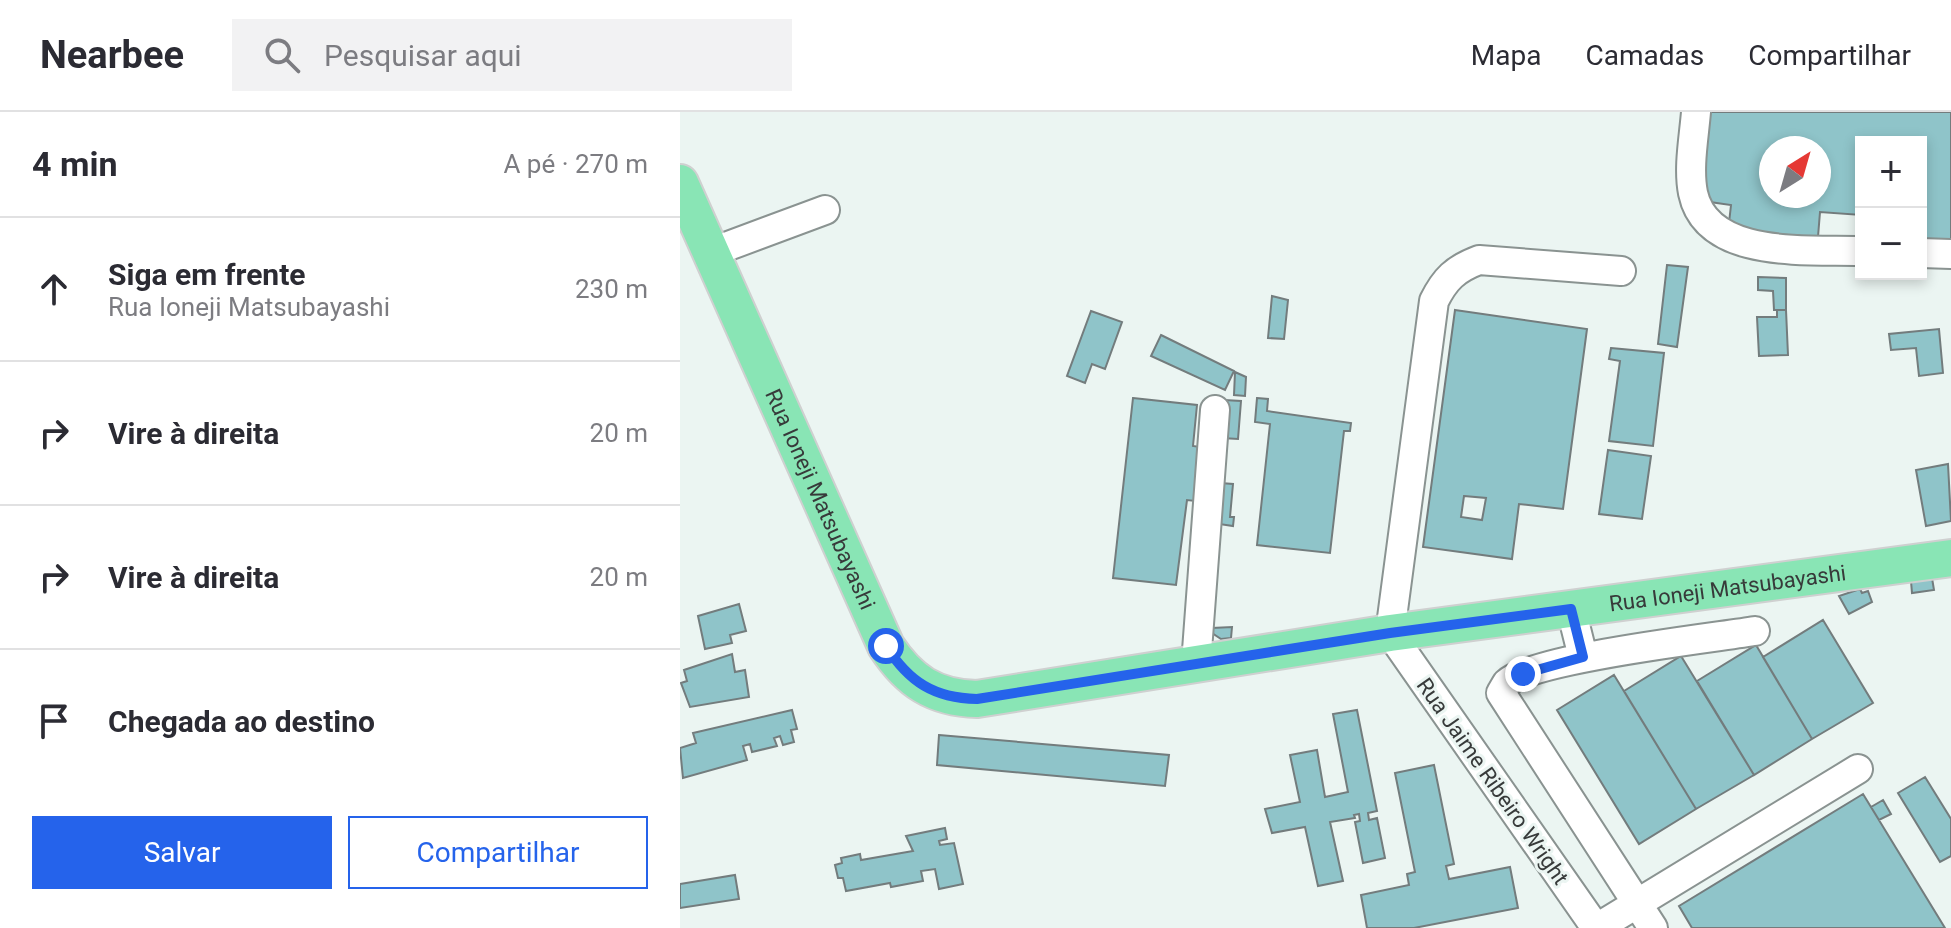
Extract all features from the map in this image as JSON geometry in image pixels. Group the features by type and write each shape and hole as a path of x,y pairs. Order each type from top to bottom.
{"main road":[{"name":"Rua Ioneji Matsubayashi","path":"680,183 867,605 900,667 922,686 952,699 977,699 1390,633 1951,558"}],"street":[{"path":"1696,112 1692,185 1702,215 1712,227 1744,242 1765,246 1855,251"},
{"path":"712,252 825,210"},
{"path":"1927,253 1951,254"},
{"path":"1390,633 1434,301 1444,280 1459,267 1479,260 1621,271"},
{"path":"1196,664 1215,410"},
{"path":"1571,609 1583,657"},
{"path":"1653,928 1501,693 1508,682 1523,674 1583,657 1755,631"},
{"name":"Rua Jaime Ribeiro Wright","path":"1390,633 1596,928"},
{"path":"1596,928 1858,769"}],"building":[{"path":"1706,112 1951,112 1951,241 1927,239 1927,136 1855,136 1855,215 1820,212 1818,237 1747,232 1729,223 1731,205 1710,202 1701,187"},
{"path":"1667,265 1688,267 1677,347 1658,344"},
{"path":"1758,277 1786,278 1786,310 1774,310 1773,291 1758,290"},
{"path":"1272,296 1288,300 1284,339 1268,338"},
{"path":"1455,310 1587,329 1563,509 1519,504 1512,559 1423,547","holes":["1464,496 1486,498 1482,520 1461,517"]},
{"path":"1777,310 1786,310 1788,355 1759,356 1757,317 1777,317"},
{"path":"1091,311 1122,322 1105,369 1092,364 1085,383 1067,376"},
{"path":"1939,329 1943,373 1919,376 1916,348 1891,350 1889,334"},
{"path":"1161,335 1234,371 1225,390 1151,356"},
{"path":"1611,348 1664,353 1653,446 1609,441 1620,361 1609,359"},
{"path":"1235,372 1246,377 1245,396 1234,395"},
{"path":"1133,398 1197,405 1193,446 1200,447 1195,501 1187,500 1176,585 1113,578"},
{"path":"1257,398 1268,399 1267,411 1351,423 1350,431 1344,431 1330,553 1257,545 1270,424 1255,422"},
{"path":"1224,400 1241,401 1238,439 1222,438"},
{"path":"1608,450 1651,456 1642,519 1599,514"},
{"path":"1948,464 1951,521 1926,526 1916,470"},
{"path":"1220,483 1233,484 1230,517 1234,517 1233,526 1219,524"},
{"path":"1932,578 1934,590 1912,593 1911,581"},
{"path":"1860,589 1862,593 1868,591 1872,602 1849,614 1839,596"},
{"path":"739,604 746,631 730,635 732,643 705,649 698,616"},
{"path":"1823,620 1873,703 1812,739 1763,657"},
{"path":"1232,627 1231,638 1221,639 1212,633 1212,628"},
{"path":"1756,645 1812,739 1754,775 1697,681"},
{"path":"732,654 735,672 745,670 749,697 690,707 681,683 687,681 684,670"},
{"path":"1681,656 1754,775 1696,809 1624,691"},
{"path":"1614,675 1696,809 1639,844 1557,710"},
{"path":"792,710 797,729 791,730 794,742 783,745 780,736 774,738 777,746 752,752 750,744 743,746 747,760 683,778 680,748 696,743 693,733"},
{"path":"1357,710 1377,811 1368,813 1369,820 1377,818 1385,858 1363,863 1355,822 1360,821 1359,814 1354,815 1355,818 1330,822 1343,881 1318,886 1305,827 1272,833 1265,809 1300,802 1290,755 1317,750 1325,797 1348,792 1333,714"},
{"path":"939,735 1169,755 1165,786 937,765"},
{"path":"1434,765 1454,864 1446,866 1449,879 1510,867 1518,908 1414,928 1367,928 1361,895 1409,885 1407,874 1415,872 1395,773"},
{"path":"1925,777 1951,819 1951,856 1940,862 1898,793"},
{"path":"1863,794 1945,928 1692,928 1679,906"},
{"path":"1883,800 1891,814 1879,820 1871,807"},
{"path":"945,828 947,839 939,841 940,845 954,843 963,884 939,889 935,869 921,871 923,881 891,887 890,883 846,891 843,878 838,878 835,865 842,863 841,858 860,854 861,860 913,851 906,836"},
{"path":"735,875 739,899 680,908 680,884"}],"route":[{"path":"886,646 900,667 935,694 952,699 977,699 1390,633 1571,609 1583,657 1523,674"}]}
